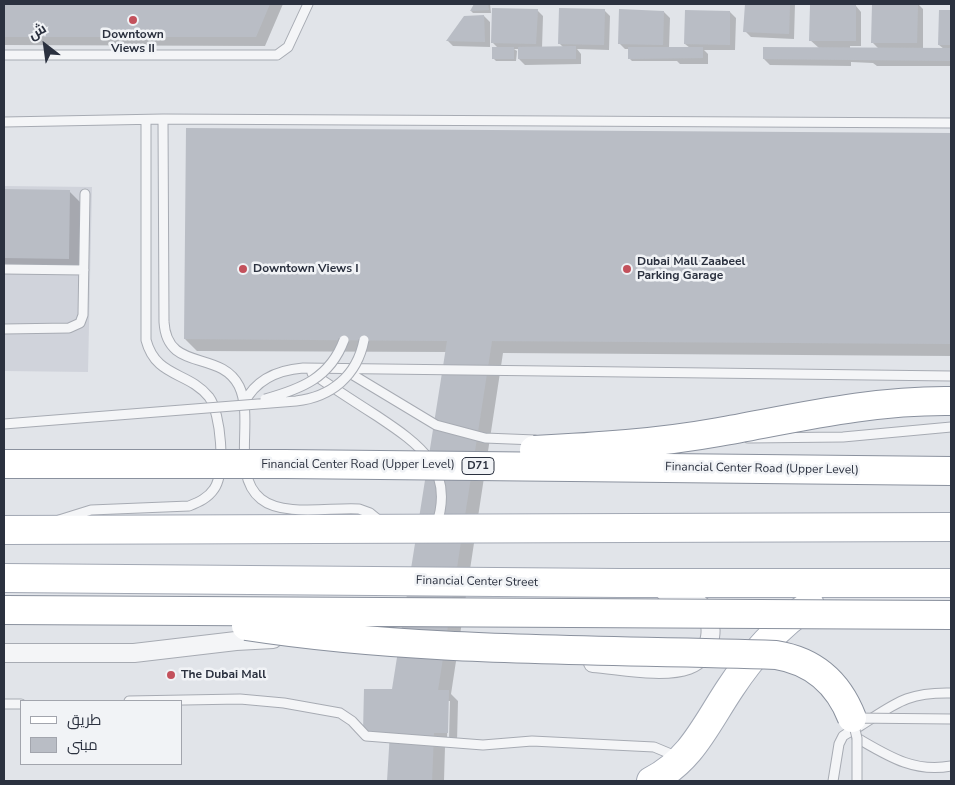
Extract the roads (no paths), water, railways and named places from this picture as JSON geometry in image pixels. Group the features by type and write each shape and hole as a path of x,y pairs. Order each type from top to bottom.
{"main road":[{"path":"466,466 510,453 655,441 718,432 843,408 906,402 951,401"},
{"name":"Financial Center Road (Upper Level)","path":"4,464 951,471"},
{"path":"4,530 386,530 951,526"},
{"path":"902,582 918,575 951,568"},
{"name":"Financial Center Street","path":"4,578 620,583 951,583"},
{"path":"650,781 668,773 684,759 739,674 777,631 806,607 857,582"},
{"path":"4,610 951,615"},
{"path":"171,611 259,628 379,640 509,648 776,654 799,660 820,672 837,689 854,728"}],"street":[{"path":"4,653 134,653 236,641 292,639 660,668 689,665 702,656 709,644 711,629 707,615 698,603 685,596 620,583"}],"lane":[{"path":"4,55 277,55 288,48 308,4"},
{"path":"163,119 164,332 175,350 185,357 215,364 228,372 238,384 247,403"},
{"path":"4,122 163,119 951,123"},
{"path":"45,529 75,514 91,510 189,506 203,500 214,490 220,478 217,419 209,398 190,381 162,368 152,356 146,340 146,120"},
{"path":"471,130 478,121"},
{"path":"744,132 745,122"},
{"path":"878,133 880,123"},
{"path":"4,329 69,328 77,326 83,315 86,194"},
{"path":"4,269 84,270"},
{"path":"247,403 291,391 312,382 335,360 344,340"},
{"path":"4,424 247,403 296,401 324,394 341,383 354,368 364,340"},
{"path":"303,368 410,438 429,456 435,467 442,491 442,504 435,529"},
{"path":"386,530 370,513 359,509 286,509 273,506 261,499 252,489 247,476 247,403 248,394 263,380 282,371 303,368 951,376"},
{"path":"343,369 428,421 452,431 485,438 535,440 842,437 951,427"},
{"path":"833,781 839,744 843,736 891,704 906,698 938,692 951,693"},
{"path":"182,700 240,699 284,703 340,713 366,736 483,746 532,741 654,747 684,759"},
{"path":"4,704 20,704"},
{"path":"854,728 951,719"},
{"path":"854,728 908,764 926,768 951,766"},
{"path":"854,728 857,781"}],"place":[{"name":"Downtown Views II","path":"133,20"},
{"name":"Downtown Views I","path":"243,269"},
{"name":"Dubai Mall Zaabeel Parking Garage","path":"627,269"},
{"name":"The Dubai Mall","path":"171,675"}]}
